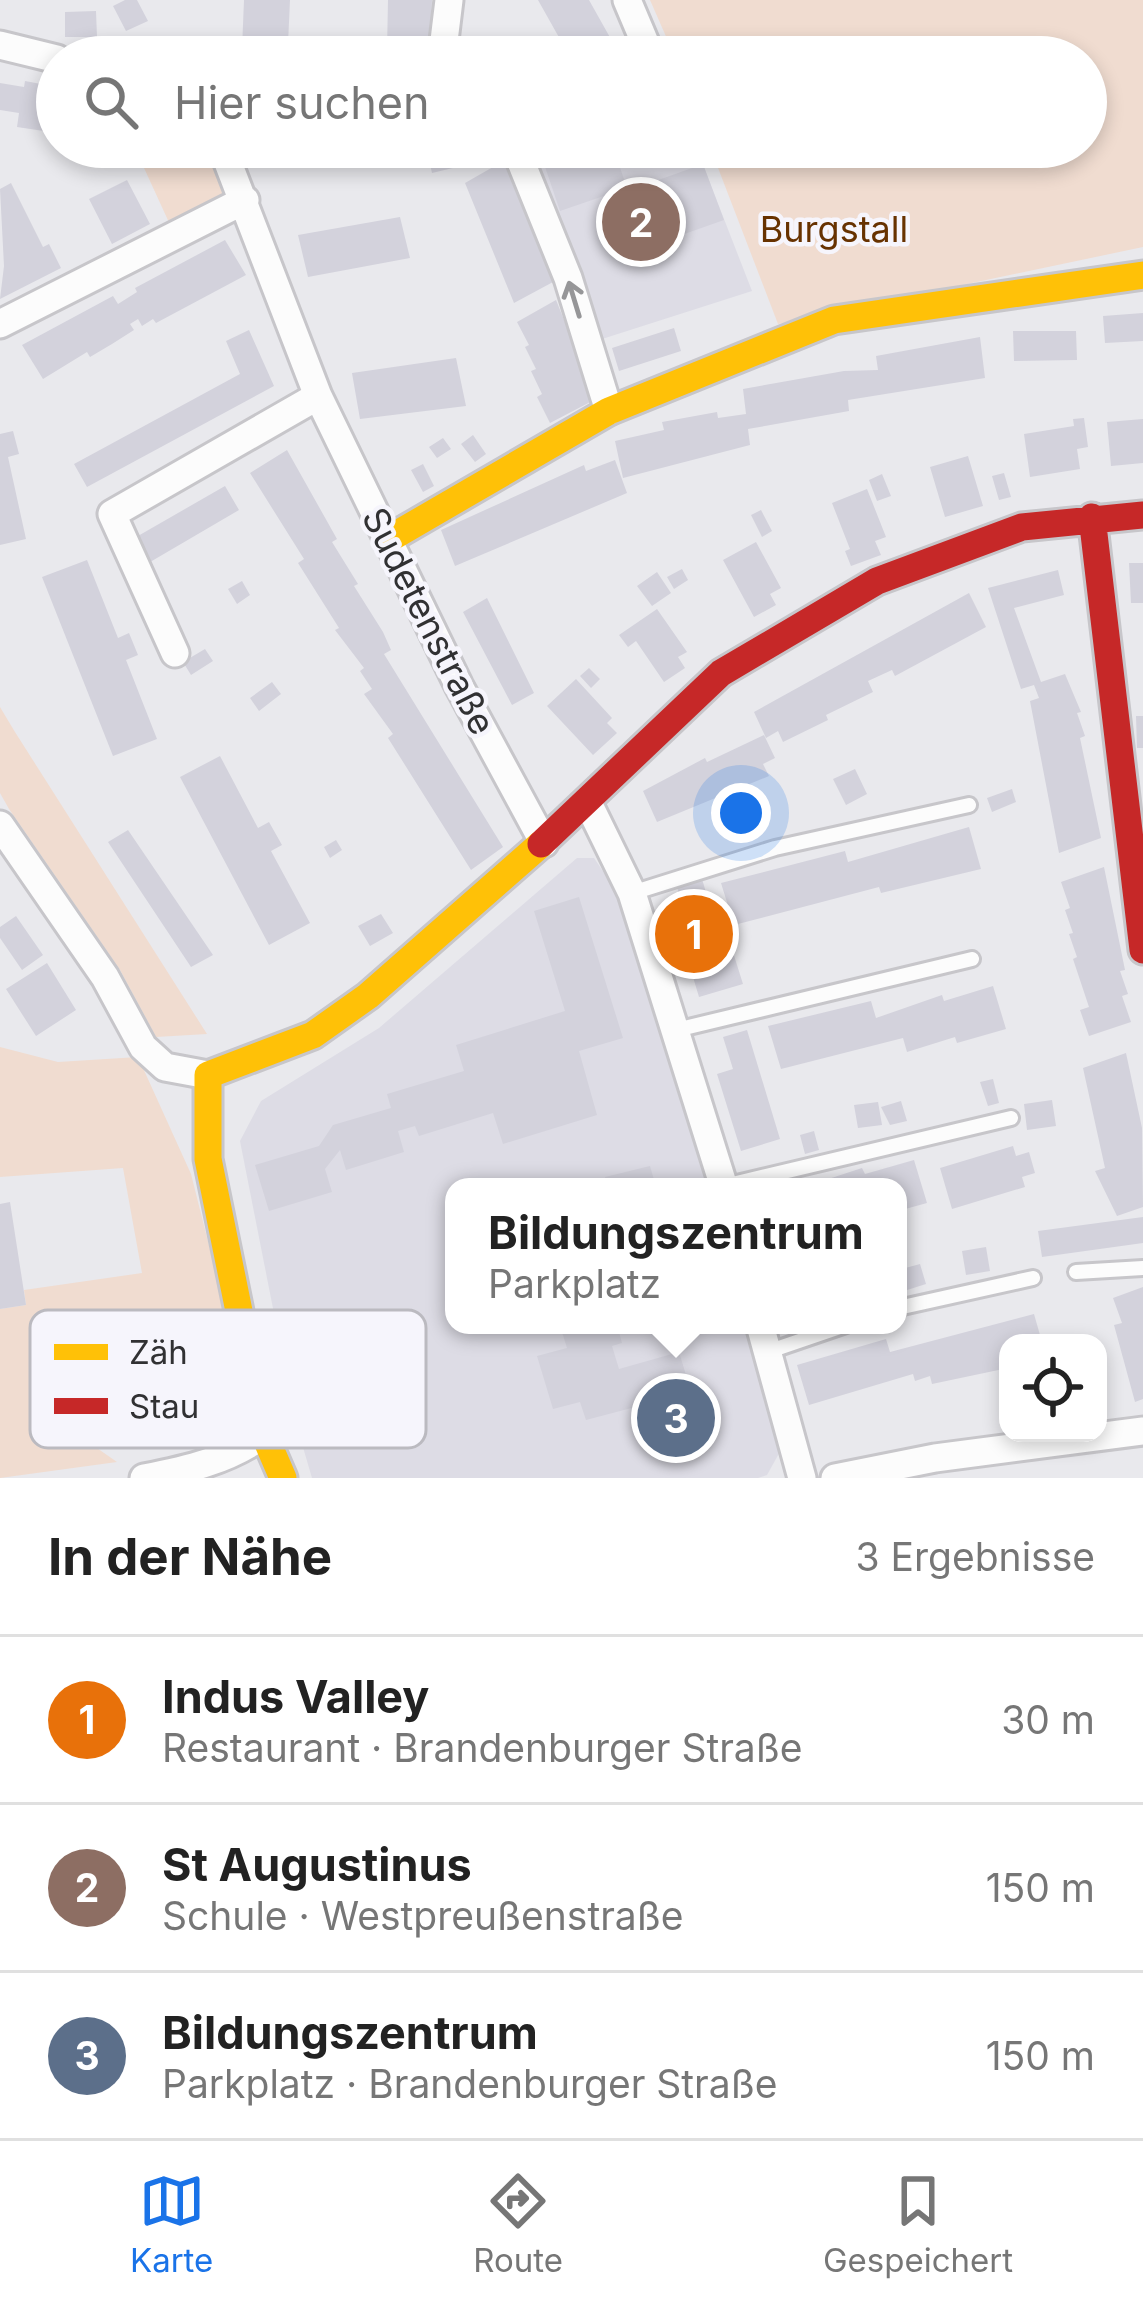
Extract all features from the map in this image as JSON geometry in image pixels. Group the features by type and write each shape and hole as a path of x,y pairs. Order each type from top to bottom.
{"street":[{"path":"445,36 449,0"},
{"path":"627,0 642,36"},
{"path":"0,45 36,54"},
{"name":"Sudetenstraße","path":"231,168 318,396 544,843"},
{"path":"523,168 568,278 609,411"},
{"path":"0,324 245,200"},
{"path":"387,540 609,411 834,320 1143,275"},
{"path":"175,653 112,514 318,396"},
{"path":"0,825 105,976 143,1048 165,1067 208,1076 313,1035 368,996 588,803 722,673 877,581 1022,527 1143,515"},
{"path":"1092,517 1133,813 1143,950"},
{"path":"588,803 632,892 722,1178"},
{"path":"208,1076 208,1159 239,1310"},
{"path":"764,1339 802,1478"},
{"path":"835,1478 935,1458 1143,1431"},
{"path":"144,1478 183,1475 246,1448"},
{"path":"270,1448 283,1478"}],"lane":[{"path":"632,892 776,848 968,806"},
{"path":"676,1030 972,958"},
{"path":"758,1178 1011,1118"},
{"path":"1076,1272 1143,1268"},
{"path":"907,1306 1033,1278"}],"shaded area":[{"path":"539,168 704,168 752,291 599,340"},
{"path":"577,858 594,858 615,889 665,1024 711,1178 445,1178 445,1334 752,1334 782,1448 767,1475 312,1478 303,1448 426,1448 426,1310 273,1310 240,1141 261,1101 379,1028"}],"green space":[{"name":"Burgstall","path":"650,0 1143,0 1143,247 778,324 718,168 1107,168 1107,36 666,36"},
{"path":"144,168 225,168 238,198 172,229"},
{"path":"0,707 207,1034 156,1037 120,970 9,809 0,793"},
{"path":"0,1047 58,1062 138,1057 191,1174 225,1310 30,1310 30,1448 97,1448 117,1462 0,1478 0,1309 26,1305 24,1290 142,1273 123,1168 0,1177"}],"building":[{"path":"137,0 148,21 126,31 113,6"},
{"path":"244,0 290,0 288,36 243,36"},
{"path":"388,0 432,0 430,36 387,36"},
{"path":"538,0 589,0 609,36 558,36"},
{"path":"96,11 97,36 65,36 65,12"},
{"path":"25,81 36,83 36,130 17,127 19,113 0,110 0,83 24,87"},
{"path":"491,168 511,168 529,204 524,207 553,282 514,303 465,183"},
{"path":"545,168 620,168 627,188 560,211"},
{"path":"704,168 724,220 659,243 639,187"},
{"path":"127,180 150,224 112,244 89,199"},
{"path":"11,183 43,247 49,244 61,268 0,299 4,266 0,189"},
{"path":"400,217 410,258 308,277 298,235"},
{"path":"225,240 246,275 156,323 153,319 142,326 138,319 130,324 134,330 112,344 90,357 87,352 43,379 22,345 113,296 118,304 137,292 135,288"},
{"path":"556,300 596,399 550,423 537,397 542,394 531,371 536,369 517,322"},
{"path":"1143,313 1143,341 1105,343 1103,316"},
{"path":"674,328 681,351 619,371 612,348"},
{"path":"249,330 274,386 87,487 74,464 240,374 226,341"},
{"path":"1013,331 1076,331 1077,360 1014,361"},
{"path":"980,337 985,378 848,400 849,411 748,429 750,445 623,478 615,441 664,430 662,422 717,412 718,418 746,414 743,389 844,371 878,370 876,356"},
{"path":"456,358 466,406 360,419 352,373"},
{"path":"1084,418 1088,447 1077,449 1080,469 1030,477 1024,434 1074,426 1073,419"},
{"path":"1143,419 1143,463 1111,466 1107,422"},
{"path":"13,431 19,454 8,457 26,539 0,545 0,434"},
{"path":"473,435 486,454 475,462 461,444"},
{"path":"443,438 451,449 437,458 429,447"},
{"path":"287,450 337,539 332,542 358,584 354,586 383,632 391,650 384,654 503,847 471,870 388,738 393,734 364,694 372,689 360,671 364,668 335,630 339,628 298,563 304,559 250,473"},
{"path":"968,456 983,506 945,517 930,467"},
{"path":"615,460 627,493 455,566 441,530 584,465 586,471"},
{"path":"423,464 434,486 423,492 411,470"},
{"path":"1004,473 1011,497 999,500 992,476"},
{"path":"882,474 891,496 877,501 869,480"},
{"path":"225,486 239,510 145,565 131,540"},
{"path":"867,489 886,537 875,541 881,555 851,566 845,551 850,549 832,503"},
{"path":"761,510 772,531 762,537 751,515"},
{"path":"756,542 781,588 770,594 776,605 754,617 723,560"},
{"path":"87,560 118,638 129,633 138,655 126,660 157,739 113,756 42,577"},
{"path":"1129,563 1143,563 1143,603 1131,603"},
{"path":"682,569 688,580 674,589 667,577"},
{"path":"1058,570 1064,595 1014,608 1041,682 1065,674 1081,712 1077,713 1085,736 1080,738 1101,838 1059,853 1030,701 1039,698 1034,685 1021,689 988,588"},
{"path":"657,572 671,593 652,606 637,586"},
{"path":"242,581 250,595 237,604 228,589"},
{"path":"969,593 986,627 895,676 892,670 868,681 873,692 826,715 828,720 783,742 778,731 766,738 754,712"},
{"path":"487,598 534,693 512,705 463,612"},
{"path":"657,609 687,652 678,657 685,668 664,682 636,641 628,647 619,635"},
{"path":"205,649 213,661 191,675 183,662"},
{"path":"589,668 600,679 591,688 580,676"},
{"path":"576,679 612,718 607,723 617,733 593,755 547,706"},
{"path":"272,682 281,694 259,711 250,698"},
{"path":"1136,716 1143,716 1143,748 1137,748"},
{"path":"764,735 775,758 763,764 769,776 657,822 643,791 705,758 707,762"},
{"path":"220,756 258,828 269,822 282,845 271,851 310,923 269,945 180,777"},
{"path":"855,769 867,794 846,805 833,779"},
{"path":"1012,789 1016,802 992,812 987,798"},
{"path":"969,827 981,869 881,893 879,887 734,925 721,883 845,851 848,862"},
{"path":"128,830 213,955 191,967 108,842"},
{"path":"336,840 342,850 330,858 324,847"},
{"path":"1104,867 1125,970 1120,971 1128,994 1122,996 1131,1022 1089,1036 1080,1010 1089,1007 1073,959 1077,957 1065,910 1070,908 1061,882"},
{"path":"702,879 723,949 731,946 743,984 699,997 674,914 684,911 677,887"},
{"path":"579,897 623,1038 579,1051 597,1115 503,1144 493,1113 419,1136 415,1126 398,1131 404,1152 346,1170 340,1150 325,1169 332,1192 269,1211 255,1165 319,1146 333,1125 391,1108 387,1094 464,1071 456,1045 565,1011 534,911"},
{"path":"381,914 393,933 370,946 358,926"},
{"path":"16,916 43,955 22,970 0,938 0,927"},
{"path":"47,963 76,1010 36,1036 6,989"},
{"path":"993,986 1006,1029 957,1043 955,1037 907,1052 903,1038 781,1069 768,1026 871,1001 876,1018 942,995 944,1001"},
{"path":"747,1030 780,1139 741,1151 717,1074 733,1069 723,1037"},
{"path":"1126,1053 1142,1128 1143,1207 1117,1216 1095,1171 1105,1168 1083,1068"},
{"path":"993,1079 999,1103 988,1106 980,1082"},
{"path":"1052,1100 1056,1126 1027,1130 1024,1104"},
{"path":"901,1101 907,1121 890,1125 881,1107"},
{"path":"878,1102 882,1125 858,1128 854,1105"},
{"path":"814,1131 819,1150 805,1154 800,1135"},
{"path":"1013,1146 1016,1156 1029,1152 1035,1173 1022,1177 1025,1187 952,1209 940,1168"},
{"path":"914,1160 927,1203 907,1209 907,1178 831,1178 862,1168 865,1174"},
{"path":"650,1166 653,1178 605,1178"},
{"path":"10,1202 26,1305 0,1309 0,1204"},
{"path":"1143,1217 1143,1243 1042,1257 1038,1231"},
{"path":"986,1247 990,1271 966,1275 962,1251"},
{"path":"920,1264 926,1284 907,1290 907,1268"},
{"path":"1143,1287 1143,1399 1135,1402 1114,1325 1122,1323 1113,1298"},
{"path":"1034,1314 1040,1334 999,1334 999,1370 932,1384 930,1376 915,1381 913,1374 809,1405 797,1365 886,1339 890,1352"},
{"path":"563,1334 620,1334 622,1343 612,1346 619,1369 679,1352 686,1375 677,1377 679,1386 641,1397 643,1405 586,1420 580,1402 553,1409 537,1356 567,1348"}],"traffic: slow":[{"path":"387,540 609,411 834,320 1143,275"},
{"path":"239,1310 208,1159 208,1075 313,1035 368,996 541,844"},
{"path":"270,1448 283,1478"}],"traffic: jam":[{"path":"541,844 721,673 877,581 1022,527 1143,515"},
{"path":"1092,517 1143,950"}],"place":[{"name":"St Augustinus","path":"641,222"},
{"name":"Indus Valley","path":"694,934"},
{"name":"Bildungszentrum","path":"676,1418"}]}
